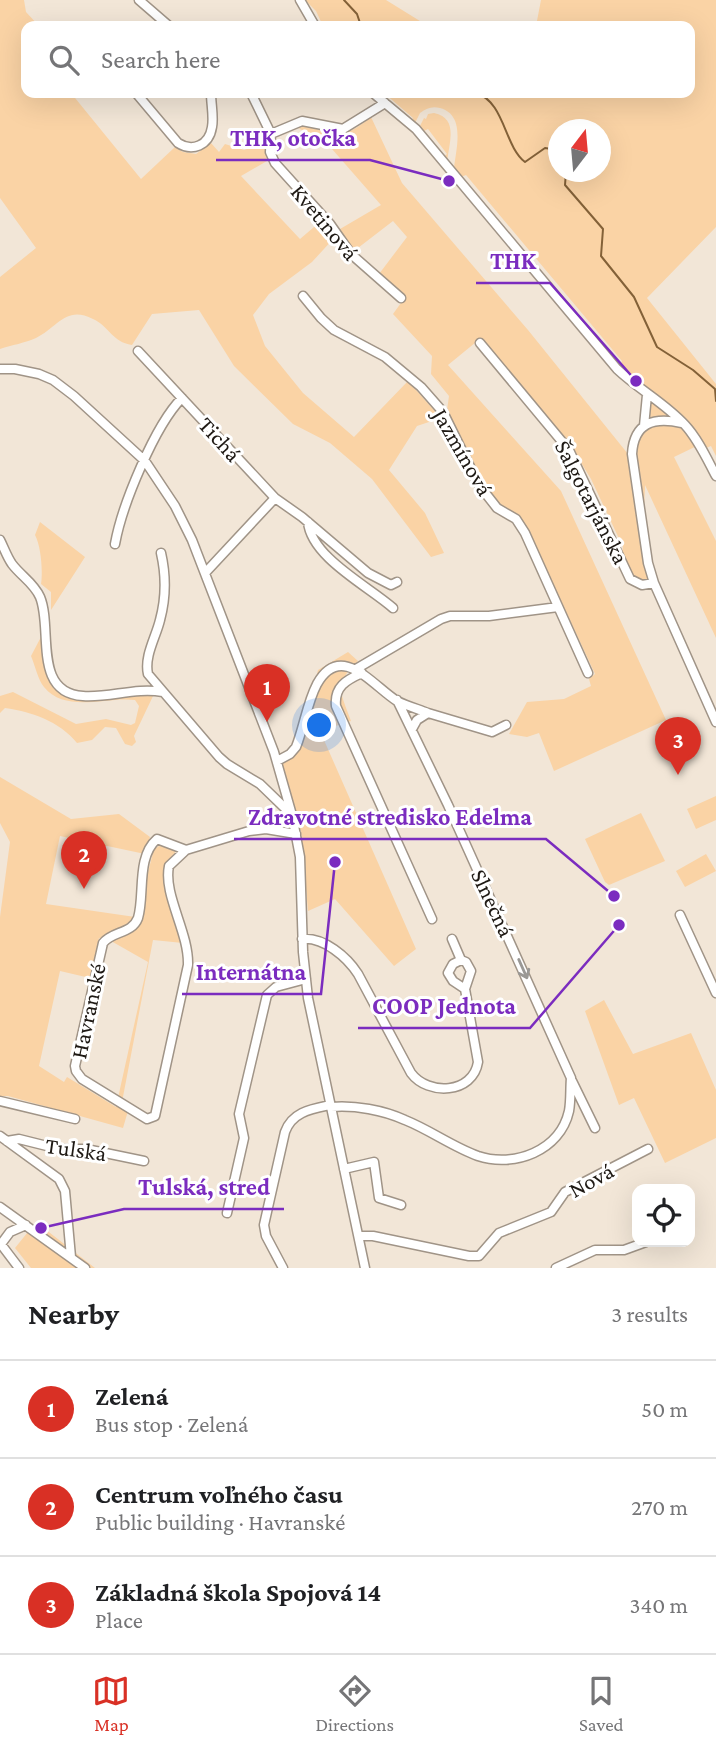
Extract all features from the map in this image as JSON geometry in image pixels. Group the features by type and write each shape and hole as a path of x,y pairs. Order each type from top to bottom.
{"street":[{"path":"139,0 163,21"},
{"path":"302,4 312,21"},
{"path":"140,98 178,143 193,148 200,146 211,133 211,98"},
{"name":"Kvetinová","path":"253,98 271,134 270,152 275,163 330,224 351,254 401,298"},
{"path":"379,98 416,129 617,369 684,424 694,436 716,476"},
{"path":"271,134 302,121 343,129 385,103"},
{"name":"Jazmínová","path":"303,296 328,325 395,364 414,379 438,405 479,485 497,508 516,519 520,525 588,673"},
{"name":"Šalgotarjánska","path":"480,343 569,450 586,481 630,579 642,585 653,583"},
{"name":"Tichá","path":"138,351 275,498 374,577 391,585 397,582"},
{"path":"0,369 28,371 53,380 145,461 175,506 205,573 276,761 292,815 302,879 302,939 306,979 365,1268"},
{"name":"Šalgotarjánska","path":"647,395 644,426 636,437 632,454 648,563 653,583 716,722"},
{"path":"115,544 125,503 171,411 183,398"},
{"path":"644,426 657,421 684,424"},
{"path":"205,573 275,498"},
{"name":"Tichá","path":"308,522 310,532 323,554 393,608"},
{"path":"0,540 13,564 40,597 48,667 60,687 67,692 83,696 137,690 163,692"},
{"path":"160,554 165,583 163,608 146,670 219,757 260,784 292,815"},
{"path":"432,919 335,699 340,687 359,671 440,619 558,607"},
{"path":"276,761 290,754 296,747 318,682 337,667 347,666 359,671"},
{"name":"Slnečná","path":"359,671 397,700 428,713 492,732 506,726"},
{"name":"Slnečná","path":"397,700 595,1128"},
{"path":"412,729 417,720 428,713"},
{"path":"186,850 257,829 296,834"},
{"name":"Havranské","path":"157,839 186,850 171,862 167,876 188,945 186,982 155,1116 147,1119 82,1079 75,1066 103,943 108,937 129,929 138,918 141,885 149,849 157,839"},
{"path":"680,915 716,993"},
{"path":"302,939 315,939 326,944 354,969 411,1073 418,1082 429,1088 451,1088 466,1081 477,1070 477,1051 466,989 471,971 470,966 461,960 452,939"},
{"path":"461,960 453,964 448,973 453,981 466,989"},
{"path":"227,1213 244,1138 239,1114 267,995 276,987 306,979"},
{"name":"Slnečná","path":"330,1106 383,1112 471,1153 494,1160 519,1159 540,1150 556,1136 568,1112 571,1078"},
{"name":"Tulská","path":"0,1101 75,1119"},
{"path":"282,1268 266,1236 264,1225 285,1132 291,1119 297,1115 330,1106"},
{"path":"568,1112 587,1112"},
{"name":"Tulská","path":"4,1139 19,1139 60,1149 86,1149 144,1161"},
{"name":"Tulská","path":"4,1139 49,1170 62,1184 71,1257"},
{"name":"Nová","path":"359,1237 373,1236 479,1256 506,1228 551,1212 565,1192 648,1149"},
{"path":"344,1168 374,1162 376,1192 379,1198 401,1205"},
{"path":"0,1207 85,1268"},
{"path":"19,1268 0,1243 10,1232 26,1225"},
{"path":"556,1268 588,1252 632,1247"}],"shaded area":[{"path":"0,0 24,0 26,12 34,21 21,21 21,98 75,98 141,179 175,147 183,152 196,154 211,143 219,152 225,144 244,150 266,142 267,161 241,176 300,239 321,221 335,237 312,262 269,294 253,315 265,346 303,393 354,437 408,381 441,418 417,426 389,470 425,513 444,553 431,557 372,479 330,443 293,424 234,366 199,310 152,314 132,345 115,338 93,319 76,315 63,319 36,338 0,349 0,277 36,248 0,198"},
{"path":"305,0 386,0 420,21 321,21 316,11"},
{"path":"541,0 716,0 716,227 647,298 716,384 716,456 711,446 706,448 703,443 674,457 716,541 716,638 645,485 644,512 655,576 641,581 633,576 622,552 623,547 591,479 569,443 481,338 448,365 561,491 666,720 554,771 539,733 527,737 509,734 527,702 564,699 591,686 589,679 595,674 527,528 498,504 480,480 447,410 449,396 431,374 432,356 393,314 406,296 379,274 407,237 393,221 354,251 340,229 381,205 332,149 297,127 341,133 353,130 371,117 402,183 528,330 628,454 631,436 641,423 651,393 620,366 622,361 466,175 461,177 454,168 458,134 448,112 432,107 420,113 414,125 411,121 413,118 390,98 695,98 695,21 537,21"},
{"path":"434,113 447,120 450,126 447,162 443,157 447,154 428,129 424,131 420,126 428,114"},
{"path":"40,522 85,557 51,610 51,592 41,584 41,559 35,535"},
{"path":"41,637 47,676 54,688 65,695 94,699 154,694 134,736 136,742 132,746 125,744 116,728 105,727 92,740 77,743 53,723 35,715 5,708 0,713 0,696 13,692 76,724 106,719 131,725 135,723 139,706 135,700 75,702 53,695 44,687 31,656"},
{"path":"348,652 358,661 345,676 341,688 351,721 320,731 416,949 394,966 335,899 308,911 301,832 280,755 300,741 318,670"},
{"path":"0,777 71,819 119,814 150,837 145,854 60,836 46,904 142,918 146,880 154,849 164,843 178,849 167,862 164,878 183,943 153,940 122,1102 130,1104 123,1128 0,1096 0,917 10,842 0,823","holes":["99,938 111,941 148,962 116,1107 67,1077 64,1082 39,1066 60,971 90,978"]},
{"path":"716,796 716,820 696,829 687,809"},
{"path":"641,813 665,861 609,885 605,882 585,839"},
{"path":"706,854 716,871 685,887 676,871"},
{"path":"604,1000 633,1054 691,1033 716,1090 716,1138 665,1163 634,1098 619,1105 585,1011"},
{"path":"36,1222 95,1268 31,1268 15,1248"}],"waterway":[{"path":"344,0 357,14 359,21"},
{"path":"486,98 493,105 518,155 525,162 548,148"},
{"path":"565,182 603,229 601,256 634,297 657,347 693,370 715,389 716,401"}],"place":[{"name":"THK, otočka","path":"449,181"},
{"name":"THK","path":"636,381"},
{"name":"Zelená","path":"267,722"},
{"name":"Základná škola Spojová 14","path":"678,775"},
{"name":"Internátna","path":"335,862"},
{"name":"Centrum voľného času","path":"84,889"},
{"name":"Zdravotné stredisko Edelma","path":"614,896"},
{"name":"COOP Jednota","path":"619,925"},
{"name":"Tulská, stred","path":"41,1228"}]}
